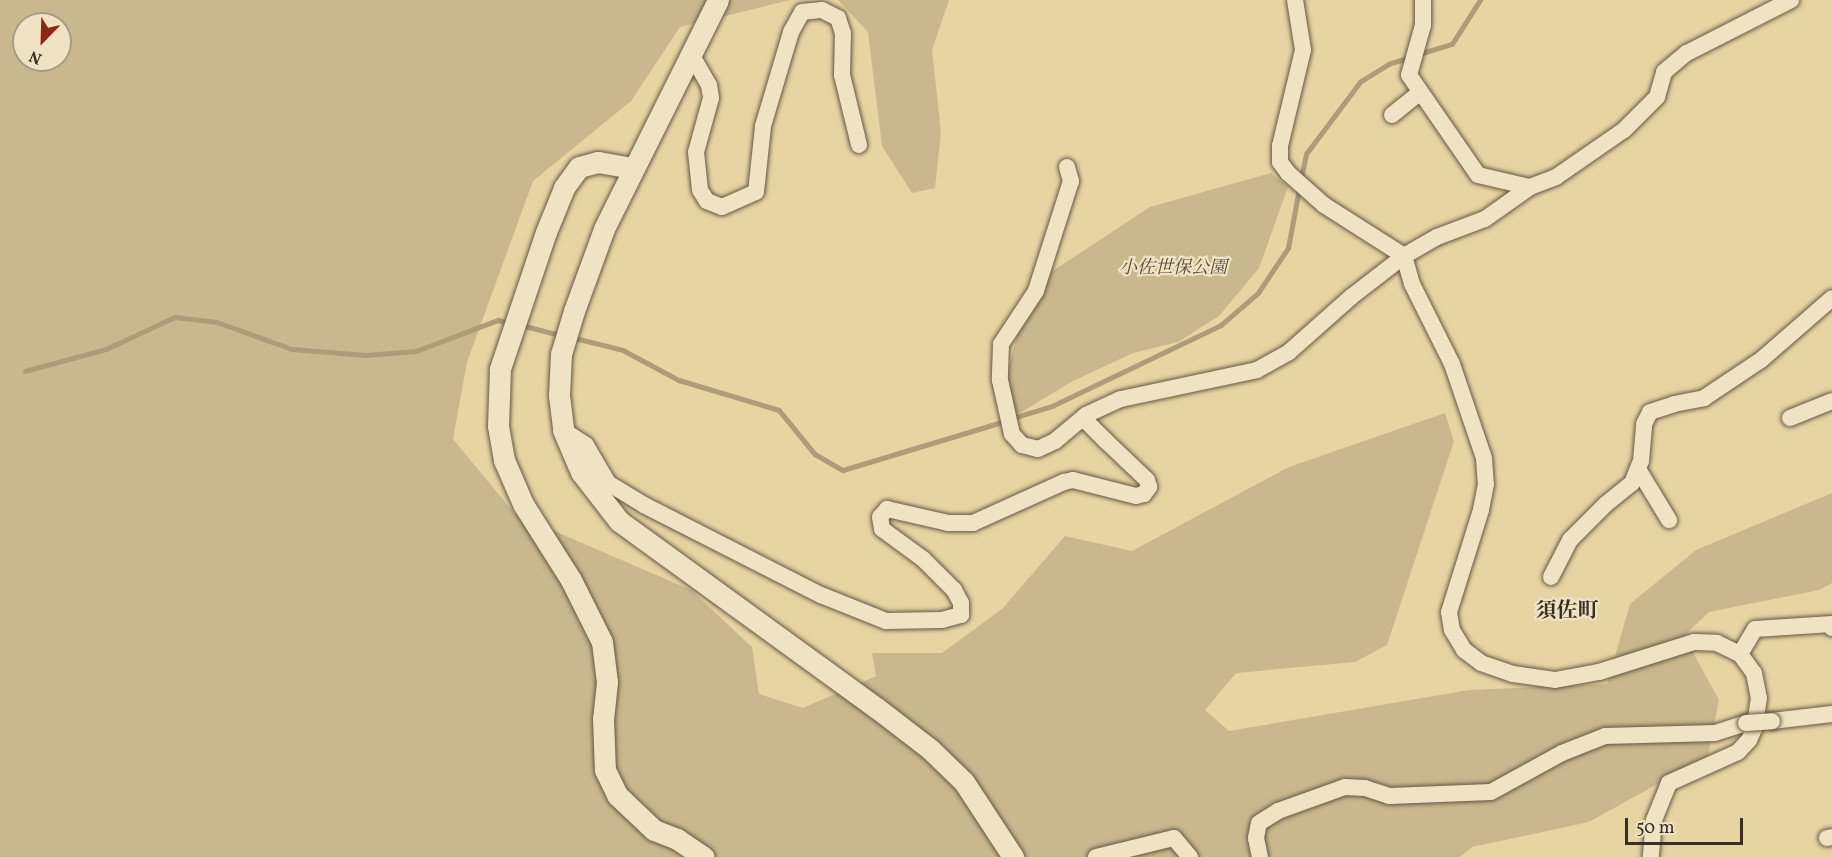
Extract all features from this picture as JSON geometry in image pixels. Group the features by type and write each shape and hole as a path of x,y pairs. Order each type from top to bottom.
{"street":[{"path":"718,0 632,168 604,229 566,336 559,395 564,430 581,472 620,521 930,749 964,782 1013,857"},
{"path":"1295,0 1303,51 1280,146 1280,162 1291,176 1324,205 1404,256 1412,284 1452,364 1484,458 1486,484 1481,510 1449,612 1452,630 1464,650 1481,663 1513,674 1555,680 1599,672 1694,642 1717,644 1740,654 1754,673 1760,698 1754,729 1749,740 1738,752 1669,783 1654,820 1652,857"},
{"path":"1424,0 1423,25 1409,75 1478,175 1530,187"},
{"path":"1067,167 1071,182 1036,291 1001,344 1000,380 1011,430 1022,445 1038,449 1055,441 1086,415 1121,399 1257,370 1289,352 1351,297 1404,256 1437,237 1485,219 1530,187 1556,177 1624,130 1657,97 1664,72 1687,53 1791,0"},
{"path":"691,54 709,85 711,98 696,152 700,190 707,201 722,207 756,192 763,126 791,32 802,12 822,10 838,18 843,33 842,75 859,146"},
{"path":"1392,115 1420,92"},
{"path":"632,168 598,162 579,167 564,188 513,325 500,369 498,426 504,460 523,504 571,580 602,642 607,682 603,727 605,770 617,795 634,814 654,830 677,839 704,857"},
{"path":"1551,577 1570,540 1606,504 1632,483 1641,461 1644,424 1650,412 1704,398 1761,360 1832,298"},
{"path":"1790,418 1832,401"},
{"path":"564,430 585,445 608,483 644,505 821,595 886,621 916,622 942,620 962,615 961,603 954,590 929,565 882,529 880,517 887,509 948,523 973,523 1073,480 1136,496 1144,494 1149,488 1147,480 1088,423 1086,415"},
{"path":"1638,469 1669,520"},
{"path":"1740,654 1755,629 1832,624 1832,628"},
{"path":"1260,857 1256,838 1259,824 1278,811 1345,787 1365,788 1390,796 1491,792 1562,753 1605,736 1715,733 1746,723 1832,714"},
{"path":"1096,857 1174,838 1190,857"}],"green space":[{"path":"0,0 790,0 680,27 631,101 533,181 467,362 453,439 515,514 691,590 752,647 759,694 803,708 876,676 872,653 942,653 1002,609 1065,536 1132,551 1289,467 1445,413 1454,441 1387,645 1355,662 1236,673 1205,710 1229,731 1469,690 1607,684 1630,604 1696,550 1832,493 1832,583 1819,590 1709,612 1684,636 1719,700 1708,756 1589,822 1472,847 1460,857 0,857"},
{"path":"838,0 949,0 932,50 941,132 935,188 912,193 882,146 868,32"},
{"name":"小佐世保公園","path":"1271,173 1288,187 1259,268 1219,316 1178,342 1133,353 1071,382 1015,416 1007,376 1018,331 1051,272 1150,207"}],"waterway":[{"path":"1419,54 1452,44 1480,0"},
{"path":"1301,178 1306,154 1360,82 1389,64 1408,58"},
{"path":"1013,418 1052,406 1221,325 1258,293 1288,248 1299,189"},
{"path":"25,371 106,349 175,317 217,322 292,349 366,355 416,351 498,320 510,323"},
{"path":"521,325 560,335"},
{"path":"571,337 623,350 679,380 779,410 815,454 843,470 1005,421"}],"district":[{"name":"須佐町","path":"1567,612"}]}
